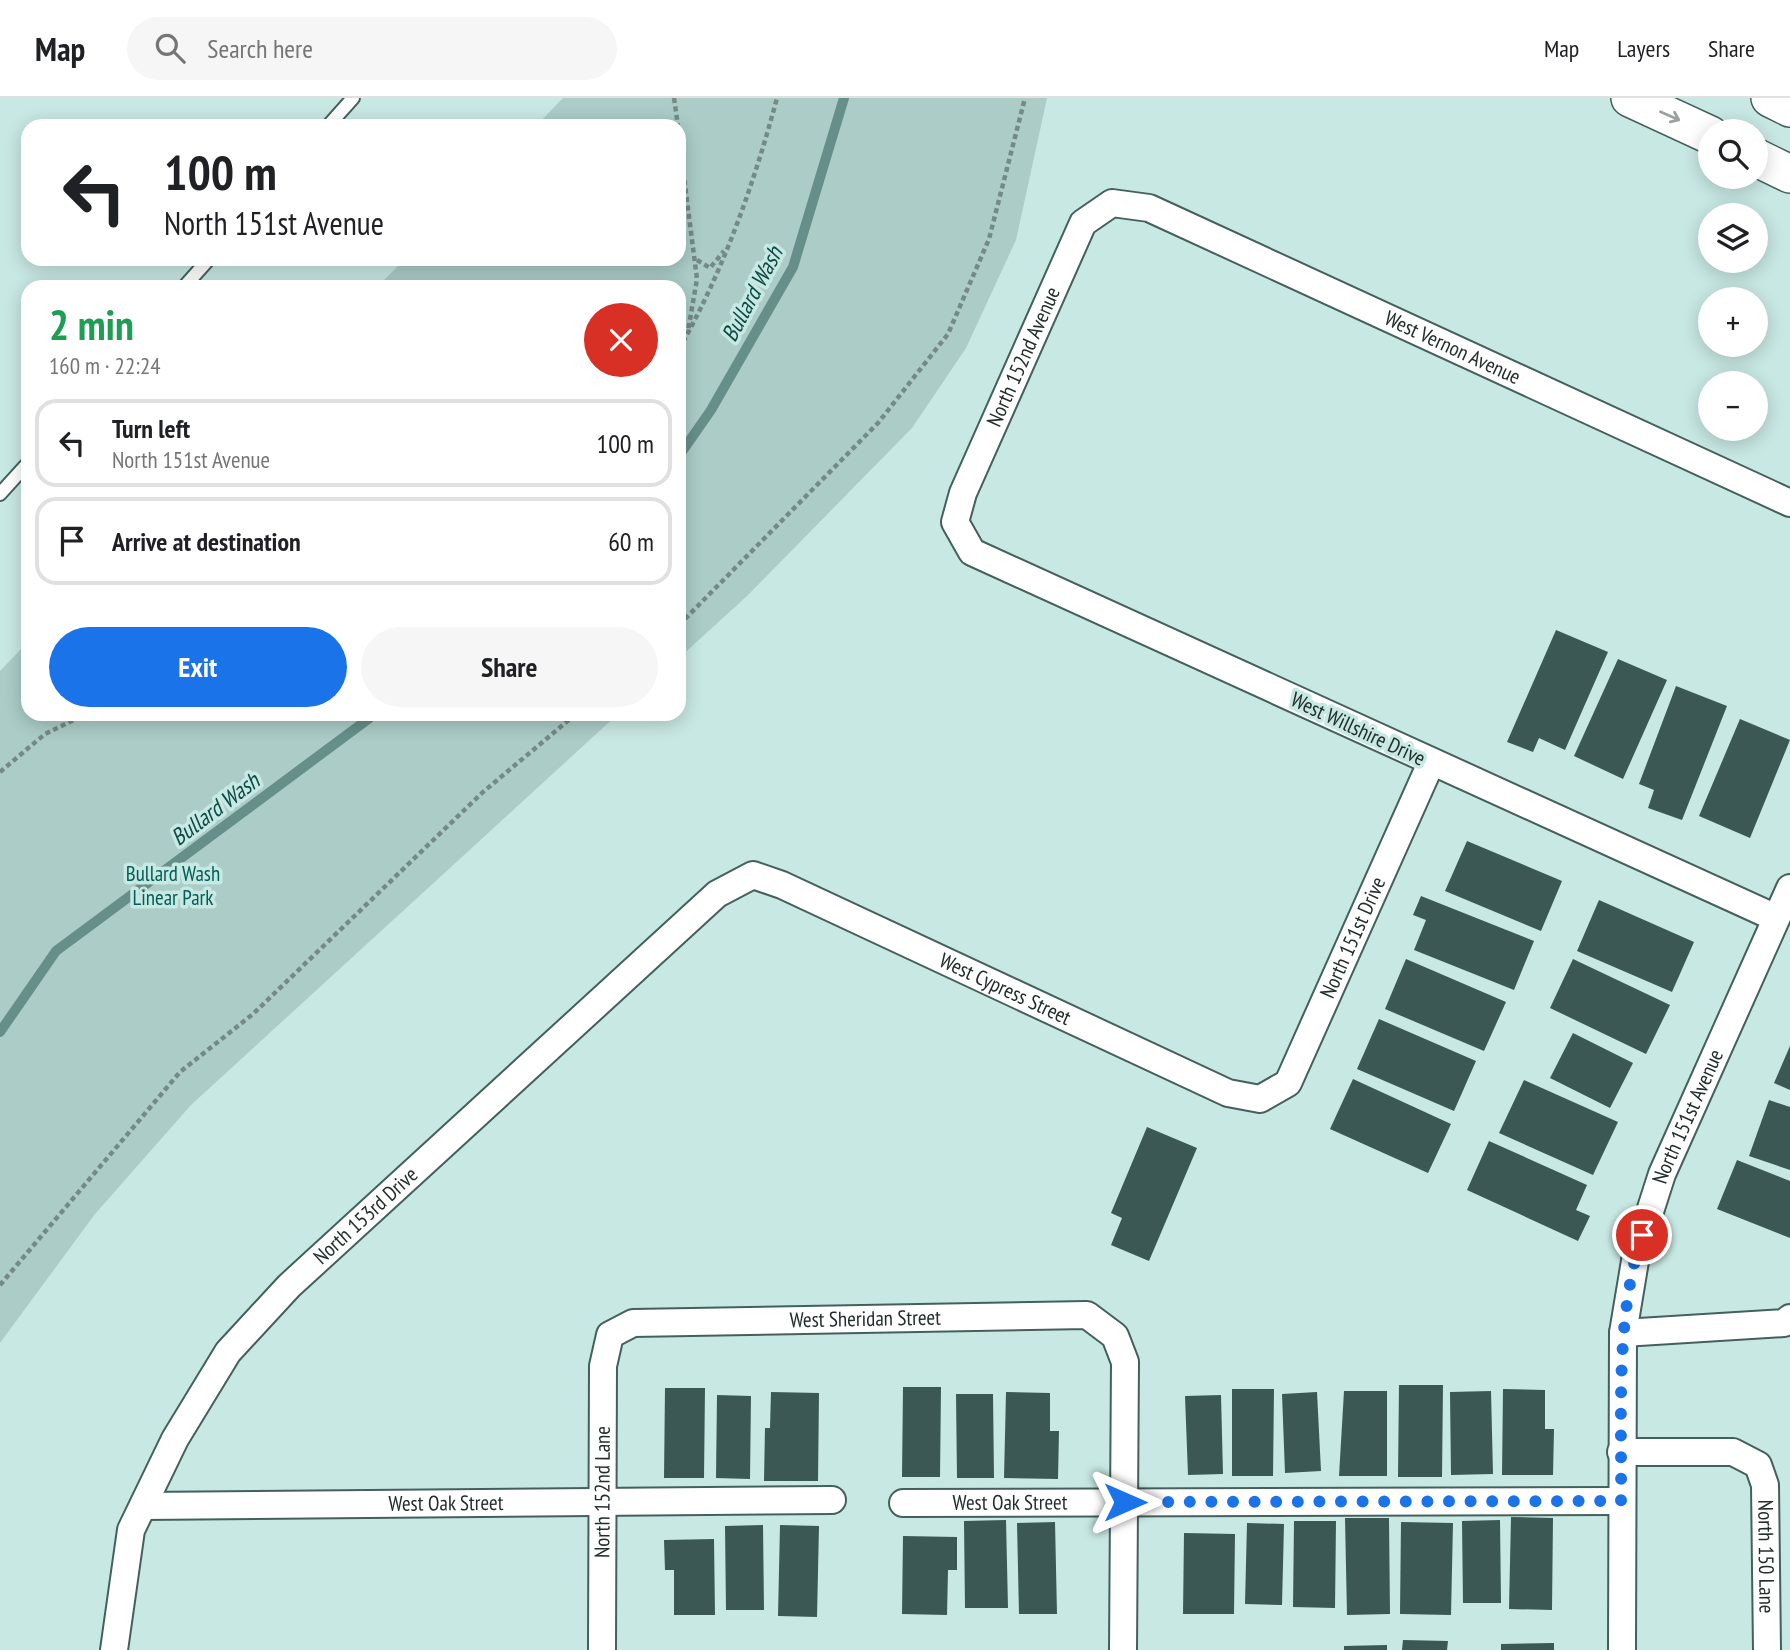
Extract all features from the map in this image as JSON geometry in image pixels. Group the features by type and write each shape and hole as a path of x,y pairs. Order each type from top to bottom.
{"main road":[{"path":"1630,98 1698,129"},
{"path":"1770,98 1790,108"},
{"path":"1768,163 1790,174"}],"street":[{"name":"West Vernon Avenue","path":"1112,203 1149,208 1790,503"},
{"name":"North 152nd Avenue","path":"955,522 963,493 1083,223 1112,203"},
{"name":"West Willshire Drive","path":"955,522 972,552 1776,918"},
{"name":"North 151st Drive","path":"1260,1099 1288,1083 1431,762"},
{"name":"West Cypress Street","path":"753,875 782,885 1228,1093 1260,1099"},
{"name":"North 153rd Drive","path":"114,1650 131,1531 174,1439 228,1352 289,1286 716,894 753,875"},
{"name":"North 151st Avenue","path":"1622,1650 1623,1333 1636,1255 1662,1174 1790,888"},
{"name":"West Sheridan Street","path":"610,1335 633,1323 1087,1315 1115,1336 1125,1362 1125,1502"},
{"path":"1623,1333 1788,1323"},
{"name":"North 152nd Lane","path":"602,1650 603,1366 610,1335"},
{"name":"North 150 Lane","path":"1621,1452 1733,1452 1758,1465 1765,1485 1767,1650"},
{"name":"West Oak Street","path":"143,1506 832,1500"},
{"name":"West Oak Street","path":"903,1503 1621,1501"},
{"path":"1123,1650 1125,1502"}],"lane":[{"path":"334,119 353,98"},
{"path":"190,280 203,266"},
{"path":"0,494 21,471"}],"path":[{"path":"674,98 677,119"},
{"path":"687,335 709,292 726,248 777,98"},
{"path":"686,618 878,423 947,334 989,239 1025,98"},
{"path":"686,188 697,279 687,335"},
{"path":"696,260 710,268 726,248"},
{"path":"0,772 45,734 72,721"},
{"path":"0,1285 180,1072 253,1014 483,792 568,721"}],"green space":[{"path":"563,98 1047,98 1016,240 966,348 912,428 747,596 686,652 686,280 384,280 398,266 686,266 686,119 543,119"},
{"name":"Bullard Wash Linear Park","path":"21,649 21,721 610,721 191,1105 95,1214 0,1343 0,671"}],"building":[{"path":"1556,630 1608,652 1565,750 1539,738 1533,752 1507,742"},
{"path":"1618,659 1667,680 1623,779 1574,756"},
{"path":"1676,686 1727,706 1682,820 1648,808 1654,790 1639,784"},
{"path":"1740,719 1790,740 1750,838 1699,816"},
{"path":"1467,841 1562,881 1541,931 1445,891"},
{"path":"1421,896 1534,941 1514,990 1414,950 1426,920 1413,915"},
{"path":"1599,900 1694,942 1672,992 1577,951"},
{"path":"1406,959 1506,1002 1484,1051 1385,1009"},
{"path":"1573,959 1670,1005 1646,1054 1550,1008"},
{"path":"1379,1019 1476,1061 1454,1111 1357,1069"},
{"path":"1573,1033 1633,1063 1610,1108 1550,1078"},
{"path":"1790,1046 1790,1090 1774,1083"},
{"path":"1353,1079 1451,1124 1428,1173 1330,1129"},
{"path":"1524,1080 1618,1122 1593,1175 1499,1133"},
{"path":"1769,1100 1790,1107 1790,1170 1749,1156"},
{"path":"1147,1127 1197,1148 1149,1261 1111,1245 1122,1218 1111,1213"},
{"path":"1489,1141 1587,1185 1576,1210 1590,1216 1578,1241 1467,1190"},
{"path":"1737,1160 1790,1181 1790,1238 1717,1209"},
{"path":"1399,1385 1443,1385 1442,1477 1398,1477"},
{"path":"903,1387 941,1387 940,1477 902,1477"},
{"path":"665,1388 705,1388 704,1478 664,1478"},
{"path":"1232,1389 1274,1389 1273,1476 1232,1476"},
{"path":"1503,1389 1545,1390 1545,1429 1554,1429 1553,1475 1502,1475"},
{"path":"1344,1391 1387,1391 1387,1476 1339,1476"},
{"path":"1491,1391 1493,1474 1451,1475 1450,1392"},
{"path":"771,1392 819,1393 818,1481 764,1481 765,1428 770,1428"},
{"path":"1006,1392 1050,1393 1050,1431 1059,1431 1058,1479 1004,1478"},
{"path":"1317,1392 1321,1471 1285,1473 1282,1394"},
{"path":"956,1394 993,1394 994,1478 957,1478"},
{"path":"717,1395 751,1396 750,1479 716,1478"},
{"path":"1221,1395 1223,1474 1188,1475 1185,1396"},
{"path":"1511,1517 1553,1518 1552,1610 1509,1609"},
{"path":"1345,1518 1389,1518 1390,1614 1347,1615"},
{"path":"1006,1520 1008,1608 965,1608 964,1521"},
{"path":"1500,1520 1501,1603 1463,1603 1462,1521"},
{"path":"1294,1521 1336,1521 1335,1608 1293,1607"},
{"path":"1055,1522 1057,1614 1019,1614 1017,1523"},
{"path":"1401,1522 1453,1523 1451,1615 1400,1614"},
{"path":"1247,1523 1284,1524 1282,1605 1245,1604"},
{"path":"763,1525 764,1610 726,1610 725,1526"},
{"path":"780,1525 819,1526 817,1617 778,1616"},
{"path":"1184,1533 1235,1534 1234,1614 1183,1614"},
{"path":"903,1536 957,1537 957,1570 948,1570 947,1615 902,1614"},
{"path":"714,1539 715,1615 674,1615 674,1570 665,1570 664,1540"},
{"path":"1403,1640 1448,1641 1447,1650 1402,1650"},
{"path":"1554,1643 1554,1650 1501,1650 1501,1644"},
{"path":"1387,1645 1387,1650 1344,1650 1344,1646"}],"waterway":[{"name":"Bullard Wash","path":"686,446 711,410 793,267 844,98"},
{"name":"Bullard Wash","path":"0,1032 56,951 366,721"}],"route":[{"path":"1125,1502 1621,1501 1623,1333 1642,1235"}]}
